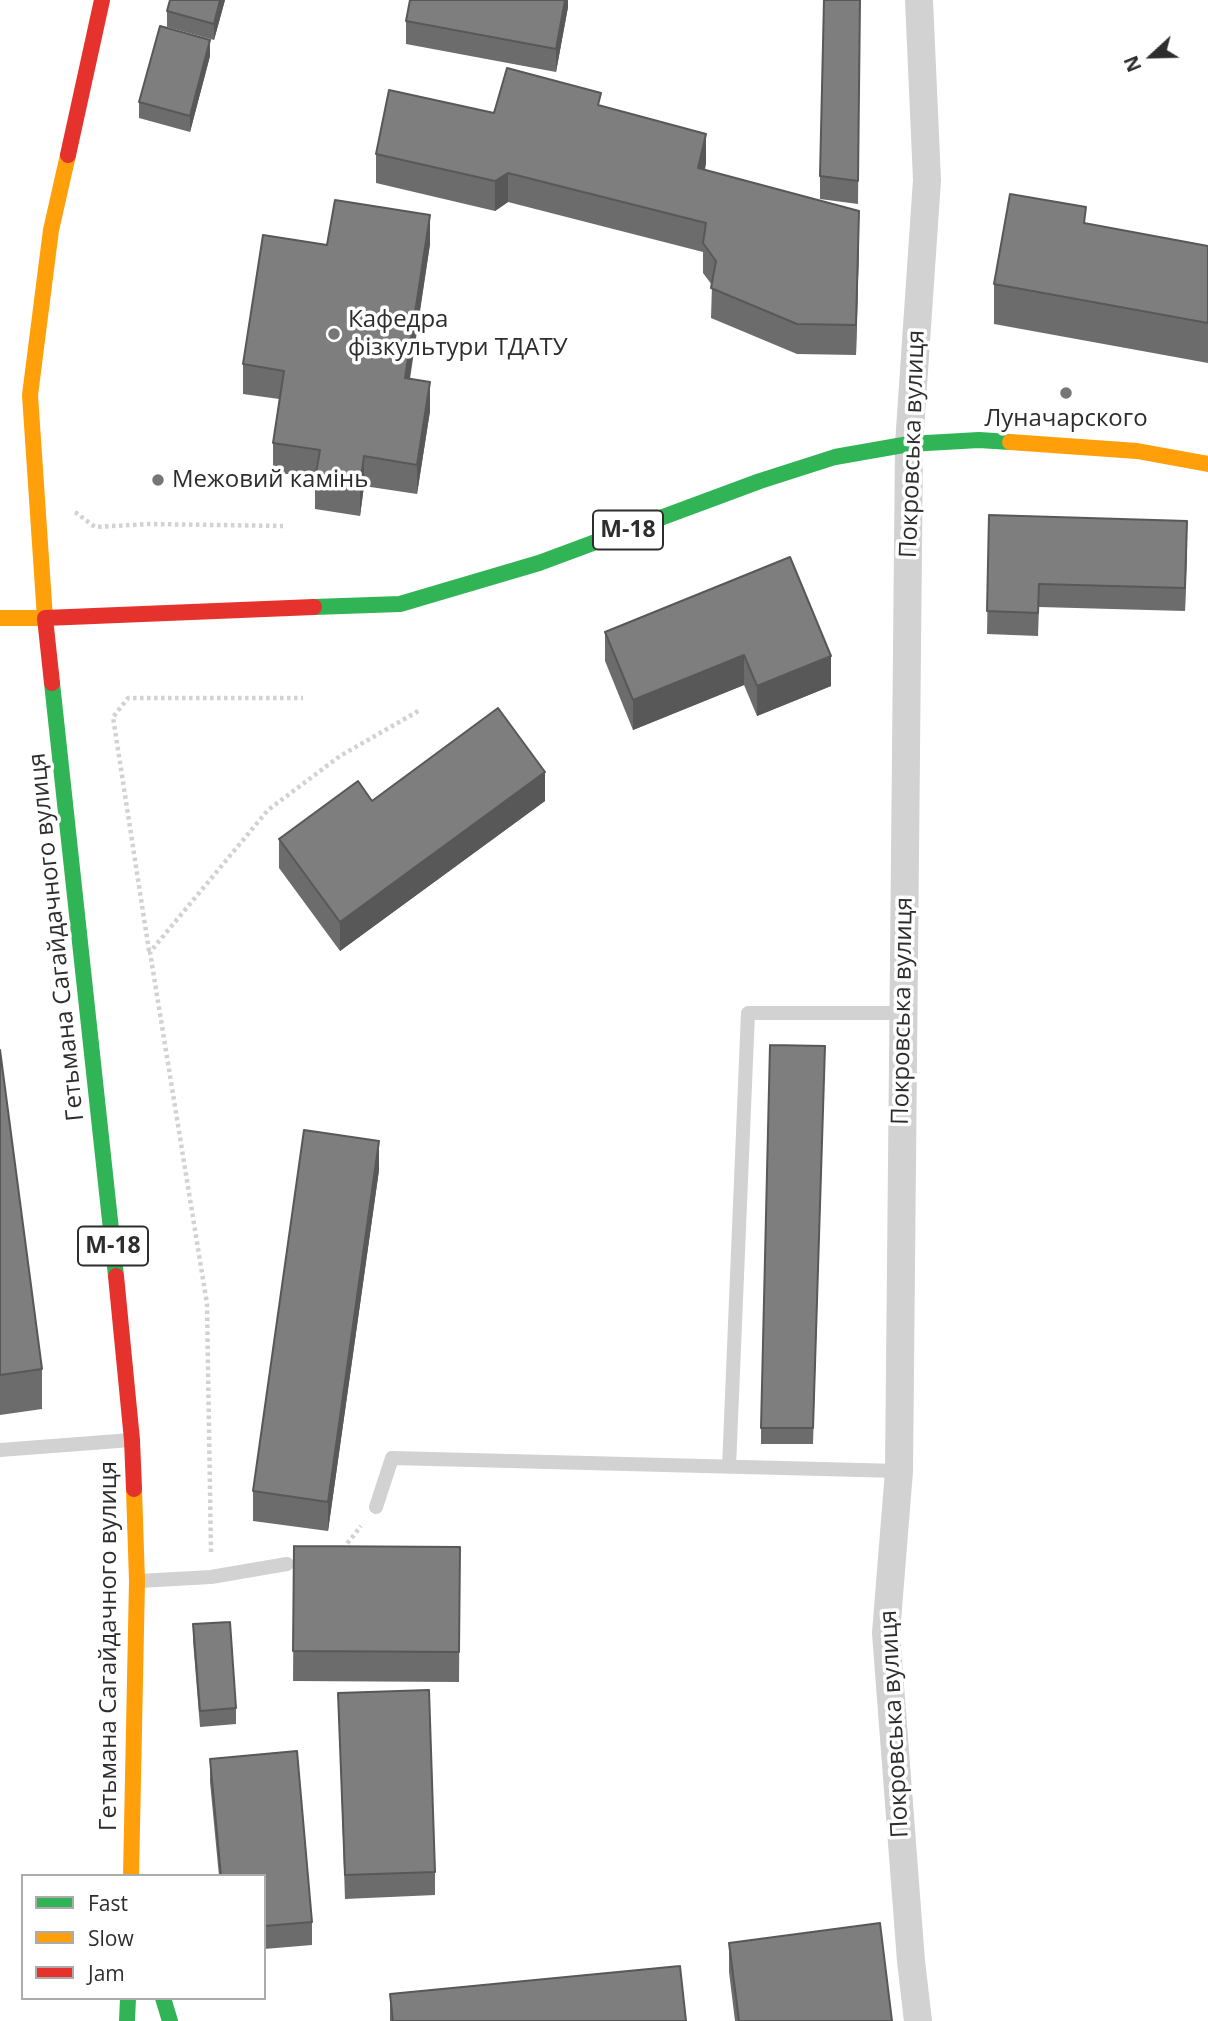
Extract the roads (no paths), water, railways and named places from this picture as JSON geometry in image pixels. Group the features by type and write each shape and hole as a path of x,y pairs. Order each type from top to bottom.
{"main road":[{"name":"Гетьмана Сагайдачного вулиця","path":"102,0 51,230 30,395 46,618 132,1440 137,1581 131,1874"},
{"name":"М-18","path":"46,618 400,604 539,564 760,481 835,457 909,444 979,440 1137,451 1208,464"},
{"path":"0,618 46,618"},
{"path":"127,2021 128,2000"},
{"path":"164,2000 170,2021"}],"street":[{"name":"Покровська вулиця","path":"918,2021 886,1633 898,1471 909,444 927,180 919,0"}],"lane":[{"path":"729,1467 748,1013 903,1013"},
{"path":"0,1450 132,1440"},
{"path":"376,1507 392,1458 898,1471"},
{"path":"137,1581 211,1577 287,1564"}],"place":[{"name":"Кафедра фізкультури ТДАТУ","path":"334,334"},
{"name":"Луначарского","path":"1066,393"},
{"name":"Межовий камінь","path":"158,480"}]}
